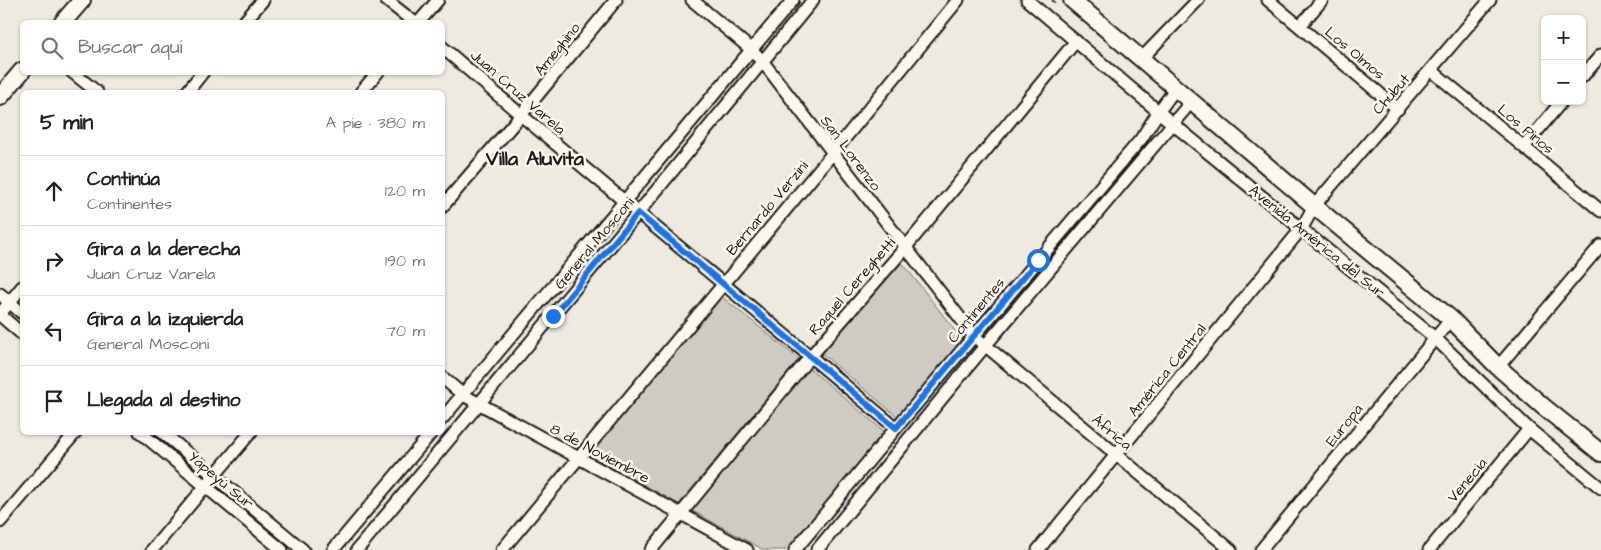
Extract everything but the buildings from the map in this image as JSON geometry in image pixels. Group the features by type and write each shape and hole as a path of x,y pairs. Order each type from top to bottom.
{"street":[{"path":"65,20 82,0"},
{"path":"246,20 263,0"},
{"path":"386,0 411,20"},
{"path":"422,20 438,0"},
{"name":"Ameghino","path":"445,204 616,0"},
{"name":"San Lorenzo","path":"692,0 752,50 763,62 904,248 974,336"},
{"name":"General Mosconi","path":"445,416 793,0"},
{"name":"General Mosconi","path":"357,550 480,404 813,0"},
{"name":"Bernardo Verzini","path":"502,550 958,0"},
{"name":"Avenida América del Sur","path":"1027,0 1173,124 1435,338 1529,429 1601,488"},
{"name":"Avenida América del Sur","path":"1072,0 1314,206 1451,319 1498,367 1601,453"},
{"path":"1141,59 1198,0"},
{"name":"Los Olmos","path":"1268,0 1398,109"},
{"path":"1300,26 1322,0"},
{"name":"Chubut","path":"1314,206 1490,0"},
{"name":"Raquel Cereghetti","path":"651,550 810,357 904,248 1076,41"},
{"name":"Juan Cruz Varela","path":"445,50 896,428"},
{"path":"1586,73 1601,55"},
{"name":"Los Pinos","path":"1431,70 1601,211"},
{"path":"0,97 20,72"},
{"path":"76,75 94,90"},
{"path":"189,90 201,75"},
{"path":"364,90 376,75"},
{"name":"Continentes","path":"796,550 896,428 1141,139 1176,88"},
{"name":"Continentes","path":"817,550 985,346 1191,102"},
{"path":"1524,147 1559,105"},
{"name":"América Central","path":"1038,550 1302,228 1314,206"},
{"path":"1498,367 1599,251"},
{"path":"20,290 0,315 20,332"},
{"path":"0,294 20,311"},
{"name":"Europa","path":"1261,550 1451,319"},
{"name":"África","path":"974,336 1231,550"},
{"name":"8 de Noviembre","path":"445,380 463,395 747,550"},
{"name":"Venecia","path":"1429,550 1529,429"},
{"path":"0,522 73,435"},
{"name":"Yapeyú Sur","path":"144,435 282,550"},
{"name":"Yapeyú Sur","path":"166,435 303,550"},
{"path":"152,550 249,435"},
{"path":"333,550 429,435"}],"shaded area":[{"path":"901,261 963,341 898,417 821,353"},
{"path":"722,297 799,359 679,504 589,455"},
{"path":"809,368 885,432 788,550 764,550 691,510"}],"district":[{"name":"Villa Aluvita","path":"535,158"}],"route":[{"path":"553,316 638,213 896,428 1038,260"}]}
